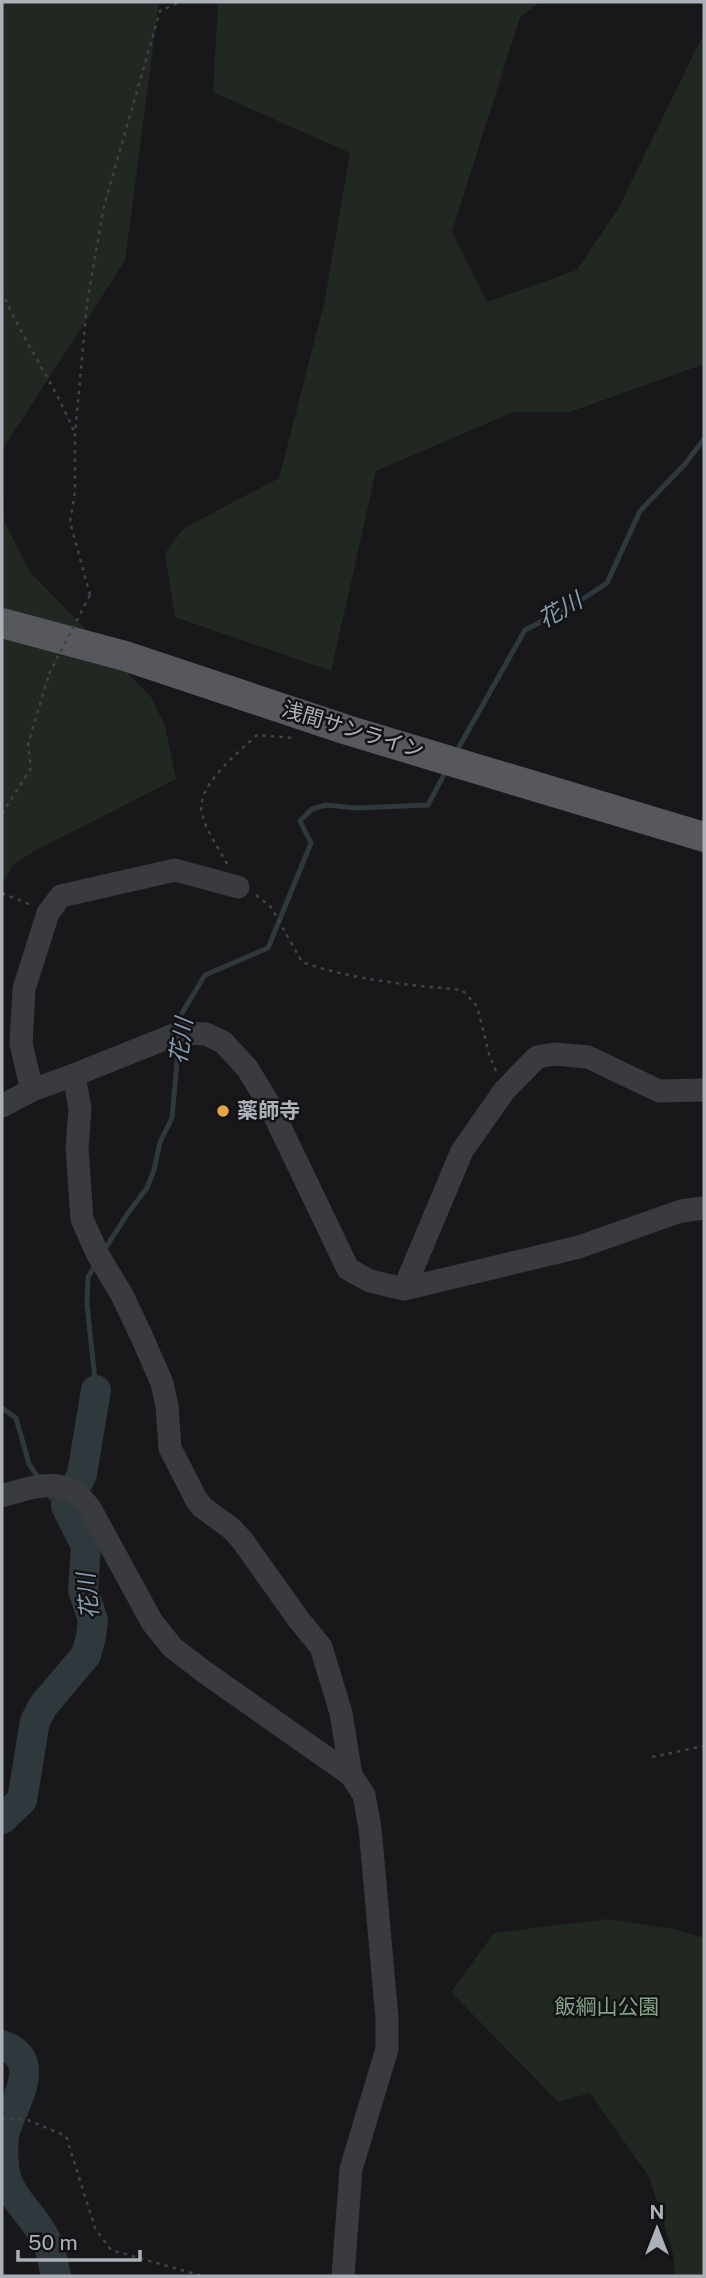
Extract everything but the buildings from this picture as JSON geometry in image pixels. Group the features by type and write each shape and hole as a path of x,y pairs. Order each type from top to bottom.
{"main road":[{"name":"浅間サンライン","path":"2,623 125,656 347,730 704,837"}],"street":[{"path":"32,1090 21,1044 24,989 48,913 61,896 175,870 238,887"},
{"path":"2,1106 32,1090 179,1033 206,1034 223,1042 247,1068 269,1104 348,1269 370,1282 404,1289 579,1247 681,1211 704,1209"},
{"path":"404,1289 462,1151 504,1091 537,1057 554,1054 588,1057 659,1091 704,1090"},
{"path":"74,1075 80,1109 77,1148 82,1219 98,1255 122,1295 162,1383 167,1406 170,1448 195,1499 243,1541 321,1647 341,1713 351,1775"},
{"path":"2,1496 44,1484 63,1487 77,1494 91,1510 152,1622 172,1647 351,1775 364,1795 370,1828 387,2018 387,2049 351,2169 343,2276"}],"path":[{"path":"2,814 31,768 28,744 48,674 90,595 70,522 75,492 75,435 87,303 104,206 160,12 180,2"},
{"path":"2,291 75,435"},
{"path":"295,738 257,736 216,773 204,796 201,812 238,887 271,907 302,962 356,977 462,990 477,1006 489,1054 504,1091"},
{"path":"2,893 48,913"},
{"path":"652,1756 704,1746"},
{"path":"2,2118 28,2120 66,2136 95,2228 111,2250 202,2276"}],"green space":[{"path":"2,2 159,2 125,261 2,450"},
{"path":"218,2 540,2 520,17 452,232 487,302 577,270 618,209 704,33 704,364 570,412 513,412 376,471 331,671 175,617 165,553 184,528 279,478 324,304 350,153 213,92"},
{"path":"2,450 4,521 30,572 151,697 165,726 176,779 36,850 13,865 2,885"},
{"name":"飯綱山公園","path":"608,1919 673,1929 704,1938 704,2276 675,2276 673,2253 649,2177 590,2093 558,2102 451,1992 494,1933"}],"waterway":[{"name":"花川","path":"455,754 525,630 572,606 607,583 640,511 685,464 704,439"},
{"name":"花川","path":"181,1026 182,1013 205,975 268,948 311,843 300,821 312,809 326,805 357,808 428,805 447,769"},
{"name":"花川","path":"103,1252 147,1188 154,1170 160,1142 172,1118 179,1039"},
{"name":"花川","path":"96,1264 88,1277 87,1304 96,1390"},
{"name":"花川","path":"2,1819 22,1800 35,1721 43,1706 86,1655 91,1637 93,1620 83,1590 86,1546 66,1506 82,1474 96,1390"},
{"path":"2,1408 16,1418 29,1464 40,1480"},
{"path":"47,1491 51,1498 66,1506"},
{"name":"花川","path":"2,2045 15,2051 22,2060 24,2070 20,2094 5,2132 3,2151 6,2176 9,2186 48,2244 56,2276"}],"place":[{"name":"薬師寺","path":"223,1111"}]}
